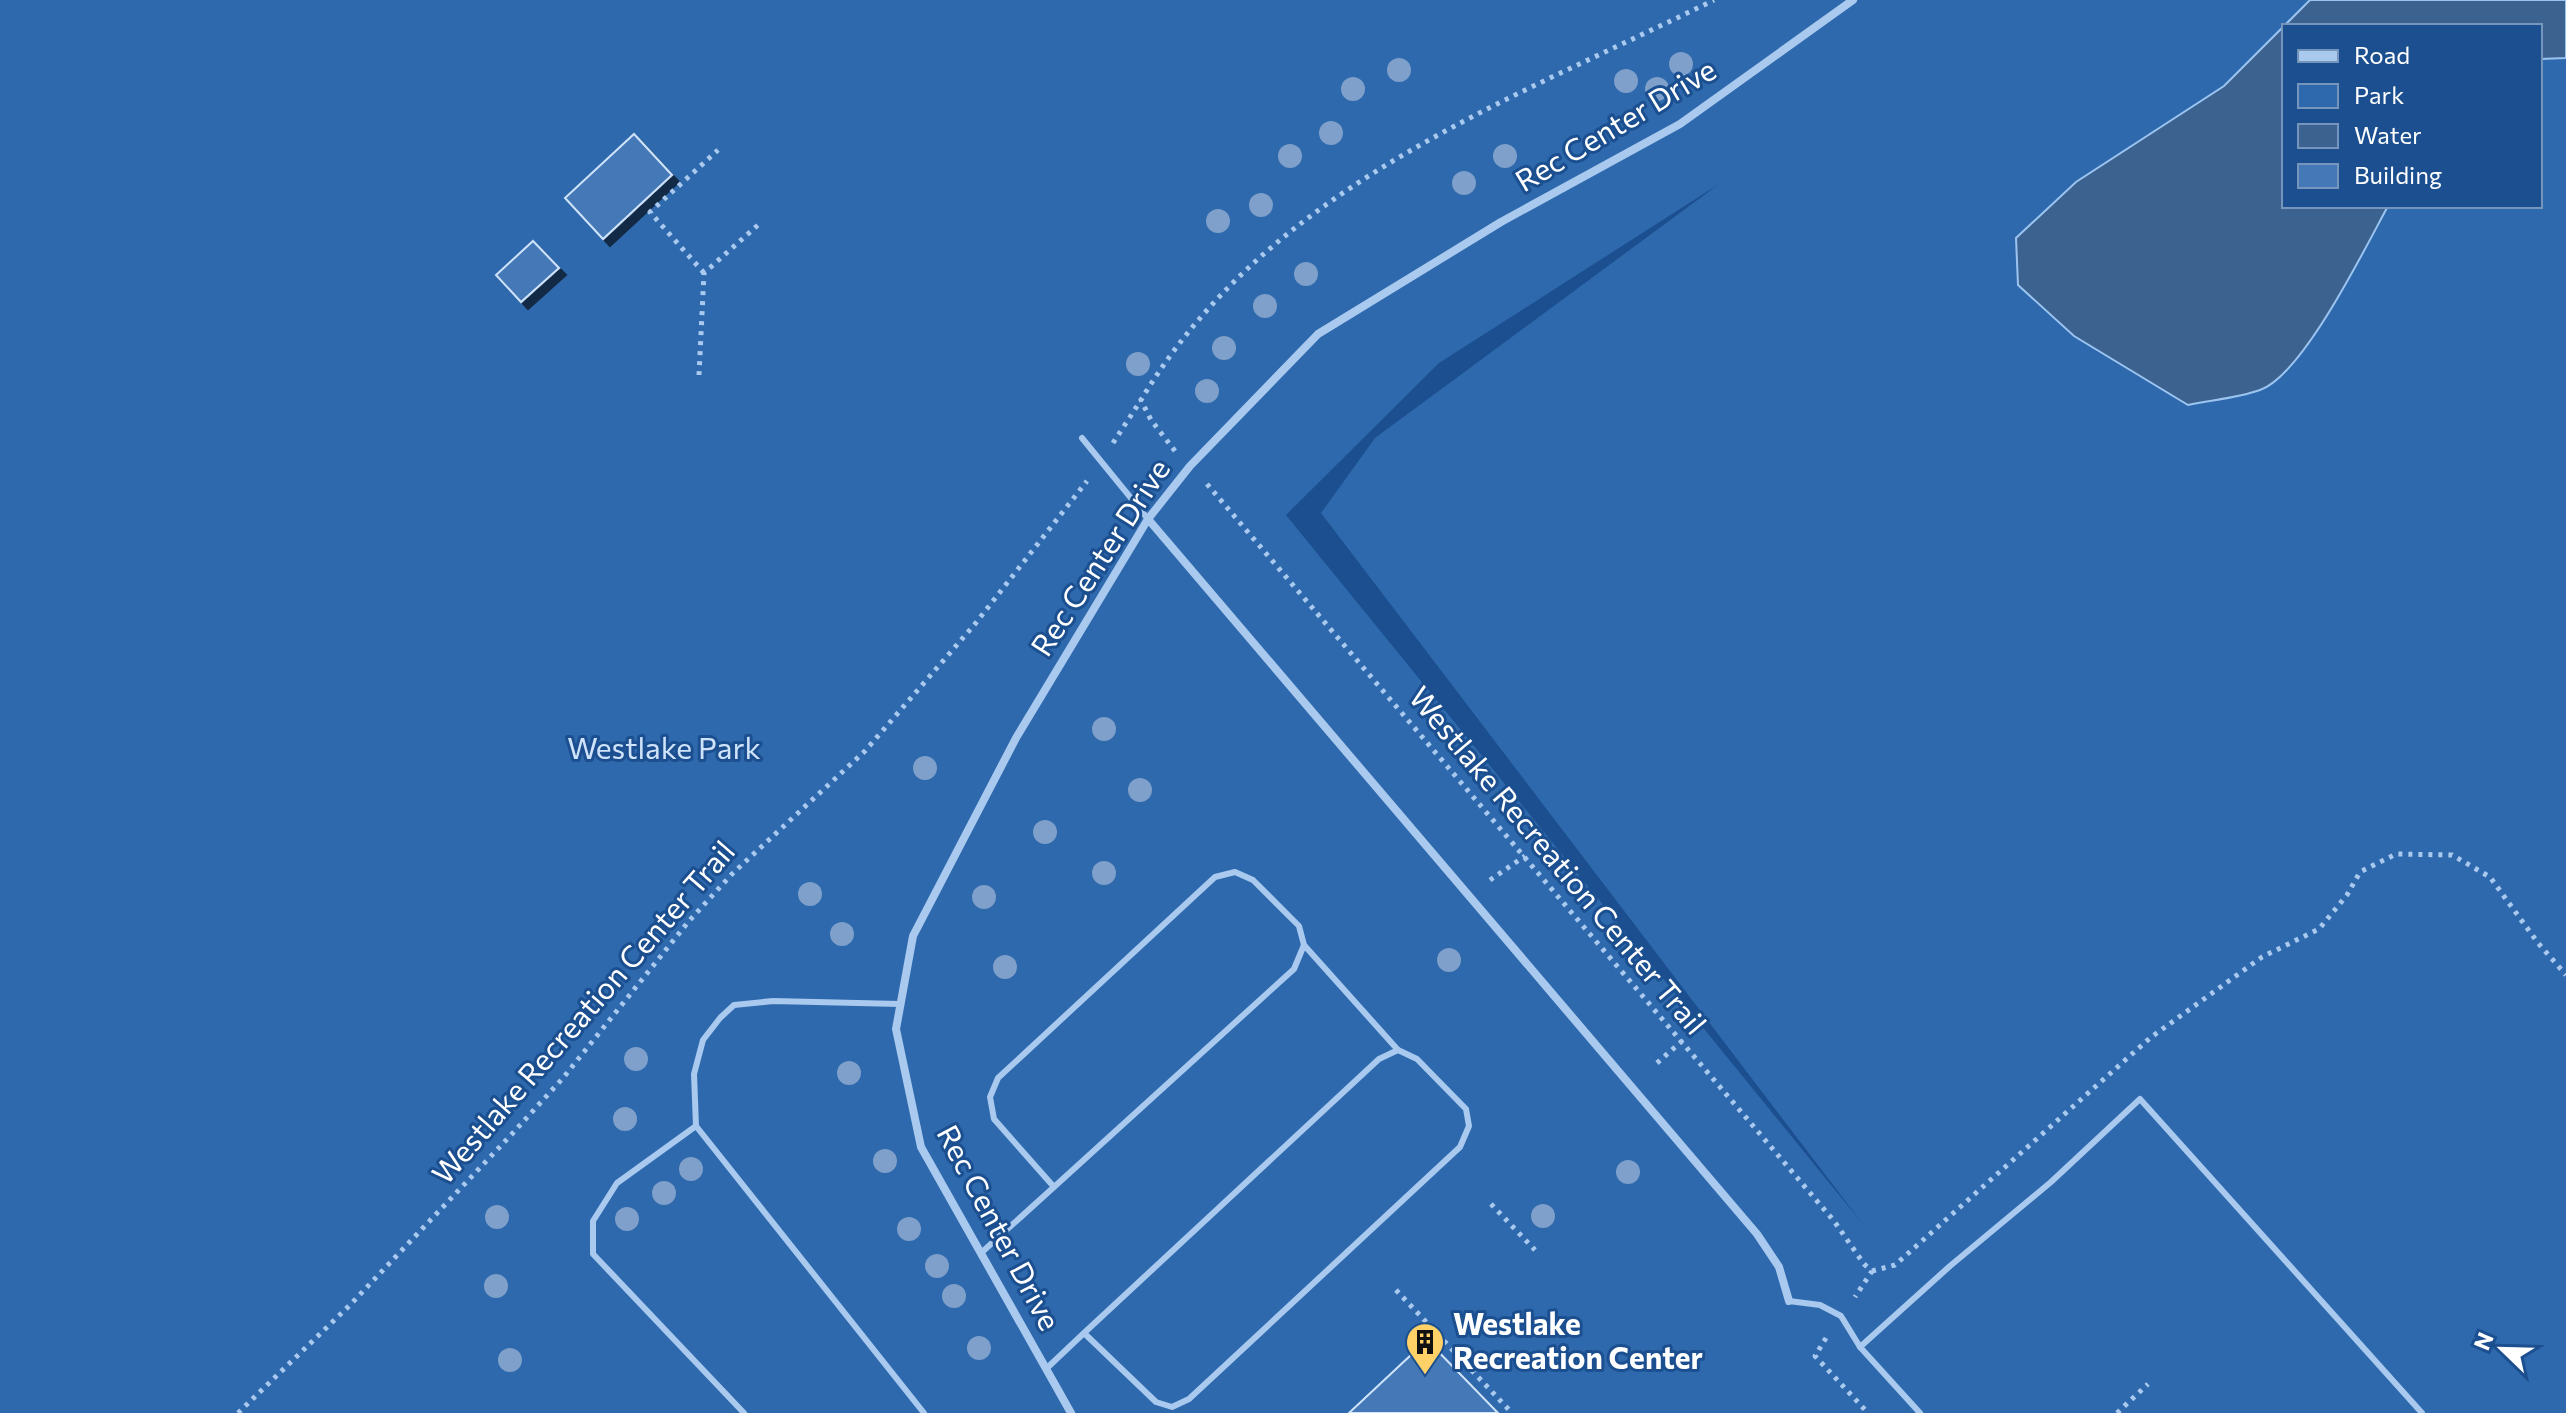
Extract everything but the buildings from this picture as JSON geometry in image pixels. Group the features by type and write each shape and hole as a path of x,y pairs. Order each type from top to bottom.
{"street":[{"name":"Rec Center Drive","path":"1071,1413 921,1147 896,1029 913,936 1016,738 1148,519 1190,466 1318,334 1501,222 1680,124 1853,0"},
{"path":"1148,519 1757,1234 1779,1267 1789,1301"}],"lane":[{"path":"1082,438 1148,519"},
{"path":"1054,1187 994,1119 990,1097 998,1078 1215,877 1235,872 1253,880 1299,926 1304,945 1398,1050 1417,1059 1466,1109 1469,1126 1460,1147 1189,1399 1172,1407 1156,1402 1084,1333"},
{"path":"981,1253 1294,969 1304,945"},
{"path":"900,1004 773,1001 734,1005 703,1040 694,1074 696,1126 924,1413"},
{"path":"1047,1368 1379,1059 1398,1050"},
{"path":"1860,1347 1950,1266 2051,1182 2140,1099 2422,1413"},
{"path":"696,1126 617,1183 593,1221 593,1254 744,1413"},
{"path":"1789,1301 1820,1305 1841,1316 1860,1347 1920,1413"}],"path":[{"path":"1121,430 1171,351 1228,288 1270,248 1373,171 1491,107 1714,0"},
{"path":"699,375 704,273 650,212 718,150"},
{"path":"704,273 758,225"},
{"path":"1141,400 1151,420 1174,450"},
{"name":"Westlake Recreation Center Trail","path":"1205,482 1801,1179 1872,1271"},
{"name":"Westlake Recreation Center Trail","path":"238,1413 339,1316 511,1135 563,1078 710,897 865,751 940,667 1081,490"},
{"path":"1857,1294 1872,1271 1895,1265 2150,1038 2262,957 2319,929 2347,895 2360,872 2396,854 2452,855 2490,877 2538,943 2566,975"},
{"path":"1490,880 1525,856"},
{"path":"1657,1063 1682,1041"},
{"path":"1491,1204 1535,1250"},
{"path":"1396,1290 1512,1413"},
{"path":"1825,1339 1815,1356 1868,1413"},
{"path":"2117,1413 2148,1384"}],"green space":[{"name":"Westlake Park","path":"0,0 2310,0 2286,24 2282,24 2282,28 2224,86 2076,182 2016,239 2353,271 2387,208 2542,208 2542,59 2566,58 2566,1413 0,1413","holes":["1719,184 1375,438 1321,513 1862,1223 1286,515 1439,363"]}],"water":[{"path":"2310,0 2566,0 2566,58 2542,59 2542,24 2286,24"},
{"path":"2282,28 2282,208 2387,208 2332,308 2295,361 2277,380 2252,393 2188,405 2074,336 2018,285 2016,238 2076,182 2224,86"}],"place":[{"name":"Westlake Recreation Center","path":"1425,1376"}]}
